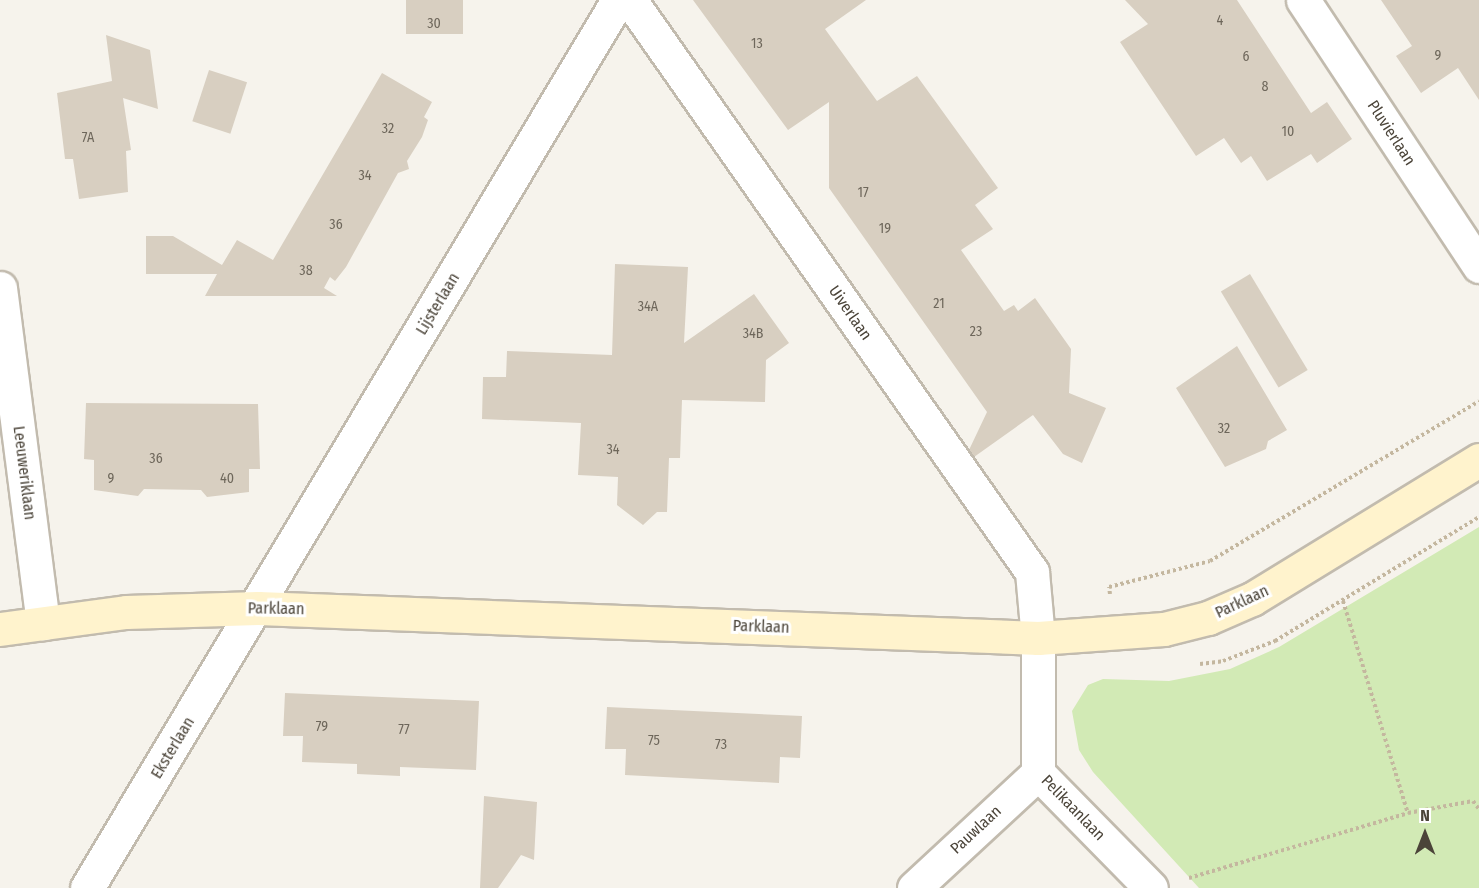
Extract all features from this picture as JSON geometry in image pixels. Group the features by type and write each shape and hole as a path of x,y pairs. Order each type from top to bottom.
{"street":[{"name":"Lijsterlaan","path":"258,608 618,0"},
{"name":"Uiverlaan","path":"630,0 1032,572 1038,638"},
{"name":"Pluvierlaan","path":"1303,0 1479,266"},
{"name":"Leeuweriklaan","path":"0,288 43,623"},
{"name":"Parklaan","path":"0,629 126,612 258,608 1038,638 1164,629 1208,618 1252,599 1479,460"},
{"name":"Eksterlaan","path":"87,888 258,608"},
{"name":"Pelikaanlaan","path":"1038,638 1038,773 1164,885"},
{"name":"Pauwlaan","path":"914,888 1038,773"}],"path":[{"path":"1115,634 1109,587 1210,561 1479,401"},
{"path":"1408,813 1343,601 1479,517"},
{"path":"1164,885 1408,813 1473,801 1479,809"}],"green space":[{"path":"1479,527 1479,888 1199,888 1093,772 1079,750 1072,711 1088,685 1103,679 1169,681 1230,669 1279,647"}],"building":[{"path":"406,0 463,0 463,34 406,34"},
{"path":"693,0 866,0 825,29 877,101 917,76 998,188 975,205 993,229 961,250 1004,311 1014,305 1018,311 1035,298 1071,349 1069,393 1106,408 1082,463 1063,454 1033,415 974,457 969,450 987,412 829,188 829,102 788,130"},
{"path":"1125,0 1237,0 1311,113 1327,102 1352,139 1317,163 1311,154 1267,181 1251,156 1241,163 1224,138 1196,156 1120,42 1148,24"},
{"path":"1381,0 1479,0 1479,100 1458,68 1421,93 1396,56 1412,46"},
{"path":"106,35 150,50 158,109 123,98 131,150 126,151 128,192 79,199 73,159 65,159 57,93 112,81"},
{"path":"209,70 247,82 230,134 192,121"},
{"path":"382,73 432,102 424,117 428,120 422,137 407,161 409,169 398,173 346,267 335,281 330,277 324,288 337,296 205,296 217,274 146,274 146,236 173,236 222,265 237,240 273,260"},
{"path":"615,264 688,267 684,343 754,294 789,343 766,360 765,402 682,400 680,458 669,458 667,512 657,512 643,525 617,505 618,477 578,475 581,423 482,419 483,377 506,377 507,351 612,355"},
{"path":"1250,274 1308,370 1279,388 1221,292"},
{"path":"1237,346 1287,430 1268,441 1266,449 1225,467 1176,388"},
{"path":"86,403 258,404 260,469 249,469 249,492 207,497 201,490 144,489 138,496 94,490 94,460 84,459"},
{"path":"285,693 479,701 476,770 400,767 400,776 357,774 357,764 302,762 303,736 283,736"},
{"path":"607,707 802,716 800,758 780,757 779,783 625,775 626,749 605,749"},
{"path":"484,796 537,802 534,860 521,855 498,888 480,888"}]}
